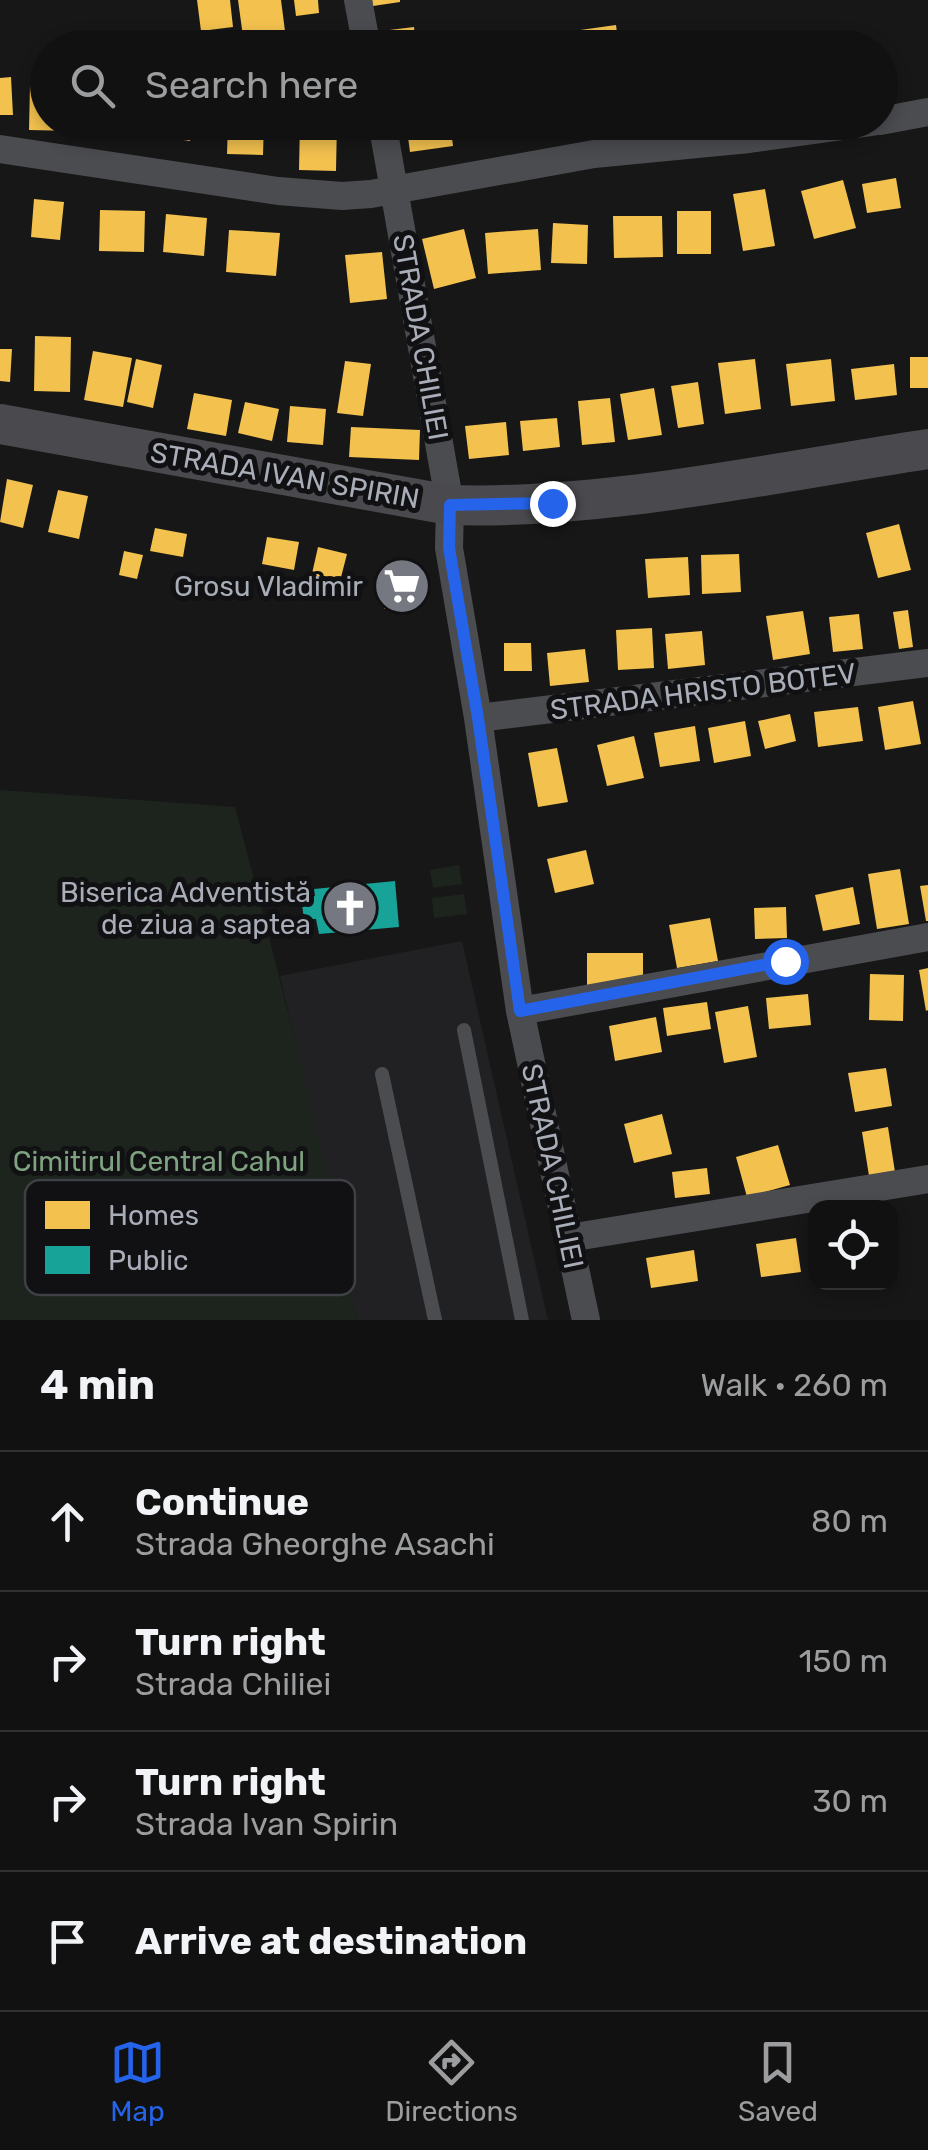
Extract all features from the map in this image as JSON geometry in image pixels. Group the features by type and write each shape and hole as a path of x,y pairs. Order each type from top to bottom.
{"street":[{"path":"358,0 364,30"},
{"path":"898,118 928,112"},
{"name":"STRADA CHILIEI","path":"386,140 450,505 449,548 520,1011 586,1320"},
{"path":"0,149 278,191 342,196 594,154 739,140"},
{"name":"STRADA IVAN SPIRIN","path":"0,424 450,505 552,503 928,448"},
{"name":"STRADA HRISTO BOTEV","path":"478,718 928,663"},
{"path":"520,1011 928,937"},
{"path":"568,1238 928,1179"}],"lane":[{"path":"464,1030 522,1320"},
{"path":"382,1074 435,1320"}],"shaded area":[{"path":"462,941 548,1320 356,1320 351,1295 355,1295 355,1180 327,1180 280,976"}],"green space":[{"name":"Cimitirul Central Cahul","path":"0,790 235,807 327,1180 25,1180 25,1295 351,1295 356,1320 0,1320"},
{"path":"459,865 462,884 433,888 430,870"},
{"path":"464,894 467,914 434,918 432,898"}],"building: Homes":[{"path":"197,0 230,0 233,27 201,30"},
{"path":"238,0 281,0 285,30 242,30"},
{"path":"294,0 318,0 319,13 296,16"},
{"path":"372,0 400,0 400,2 373,6"},
{"path":"616,25 617,30 580,30"},
{"path":"11,77 13,115 0,115 0,78"},
{"path":"227,140 263,140 263,155 227,154"},
{"path":"300,140 337,140 336,171 299,170"},
{"path":"408,140 452,140 453,146 410,152"},
{"path":"648,140 681,140 681,141 649,146"},
{"path":"896,178 901,208 867,213 862,184"},
{"path":"843,180 856,228 814,239 801,191"},
{"path":"765,189 775,246 743,251 733,194"},
{"path":"34,199 64,202 60,240 31,237"},
{"path":"100,210 145,211 144,252 99,251"},
{"path":"677,211 711,211 711,254 677,254"},
{"path":"166,214 207,218 204,256 163,252"},
{"path":"613,216 662,216 663,257 614,258"},
{"path":"553,223 588,225 587,264 551,263"},
{"path":"464,229 476,278 434,289 422,239"},
{"path":"538,229 541,270 488,274 485,233"},
{"path":"229,230 280,233 276,276 226,272"},
{"path":"382,252 387,299 350,303 345,255"},
{"path":"35,336 71,337 70,392 34,391"},
{"path":"0,349 12,349 10,382 0,381"},
{"path":"93,351 132,358 123,407 84,400"},
{"path":"910,357 928,357 928,388 910,388"},
{"path":"136,359 162,365 153,408 127,402"},
{"path":"755,359 761,409 725,414 718,363"},
{"path":"831,359 835,401 791,406 786,364"},
{"path":"345,361 371,364 363,416 337,413"},
{"path":"894,364 897,395 855,400 851,369"},
{"path":"698,382 704,424 678,428 671,386"},
{"path":"654,388 662,435 628,440 620,394"},
{"path":"194,393 232,400 226,436 187,429"},
{"path":"610,398 615,442 582,445 578,401"},
{"path":"245,402 279,409 272,441 238,433"},
{"path":"290,406 326,409 323,445 287,442"},
{"path":"557,418 560,447 523,451 520,421"},
{"path":"506,422 509,455 469,459 465,426"},
{"path":"351,427 420,430 419,460 349,457"},
{"path":"7,479 33,485 23,528 0,522"},
{"path":"58,490 88,496 79,539 48,532"},
{"path":"899,524 911,570 878,578 866,533"},
{"path":"155,528 187,534 183,557 150,551"},
{"path":"267,537 299,542 294,570 262,564"},
{"path":"318,547 347,554 339,585 311,578"},
{"path":"124,551 143,555 137,579 119,575"},
{"path":"739,554 741,592 702,594 701,555"},
{"path":"688,557 690,595 648,598 645,559"},
{"path":"385,579 400,580 398,609 384,609"},
{"path":"908,610 913,647 899,649 893,612"},
{"path":"803,611 810,654 773,660 766,616"},
{"path":"859,614 863,649 833,652 829,617"},
{"path":"652,628 654,668 618,670 616,630"},
{"path":"702,631 705,665 668,669 665,634"},
{"path":"504,643 531,643 532,671 504,671"},
{"path":"585,649 589,682 550,686 547,653"},
{"path":"913,701 921,744 885,750 878,707"},
{"path":"858,707 863,741 818,747 814,712"},
{"path":"790,714 796,741 765,749 758,721"},
{"path":"745,721 751,756 714,763 708,728"},
{"path":"695,726 700,761 660,767 654,733"},
{"path":"634,736 644,778 607,786 597,745"},
{"path":"557,748 568,802 538,807 528,753"},
{"path":"586,850 594,884 555,893 547,859"},
{"path":"900,869 909,924 877,929 868,874"},
{"path":"928,885 928,921 926,921 920,886"},
{"path":"853,887 860,924 823,931 815,895"},
{"path":"786,907 787,938 755,939 754,908"},
{"path":"710,918 718,961 677,968 669,925"},
{"path":"587,953 643,953 643,985 587,985"},
{"path":"928,968 928,1010 926,1011 919,970"},
{"path":"870,974 904,975 903,1021 869,1020"},
{"path":"808,994 811,1025 769,1029 766,998"},
{"path":"707,1002 711,1029 667,1036 663,1008"},
{"path":"748,1006 757,1057 724,1063 715,1012"},
{"path":"656,1017 662,1052 615,1061 609,1026"},
{"path":"886,1068 892,1106 855,1112 848,1073"},
{"path":"662,1114 672,1154 634,1163 624,1124"},
{"path":"888,1127 895,1172 869,1176 862,1132"},
{"path":"778,1145 790,1185 747,1197 736,1157"},
{"path":"707,1168 710,1194 675,1198 672,1172"},
{"path":"796,1238 801,1272 761,1277 756,1244"},
{"path":"694,1250 698,1281 651,1288 646,1258"}],"building: Public":[{"name":"Biserica Adventistă de ziua a saptea","path":"395,881 399,927 319,934 316,919 304,919 301,897 315,896 314,889"}],"place":[{"name":"Grosu Vladimir","path":"402,586"},
{"name":"Biserica Adventistă de ziua a saptea","path":"350,908"}],"route":[{"path":"552,503 450,505 449,548 520,1011 785,961"}]}
